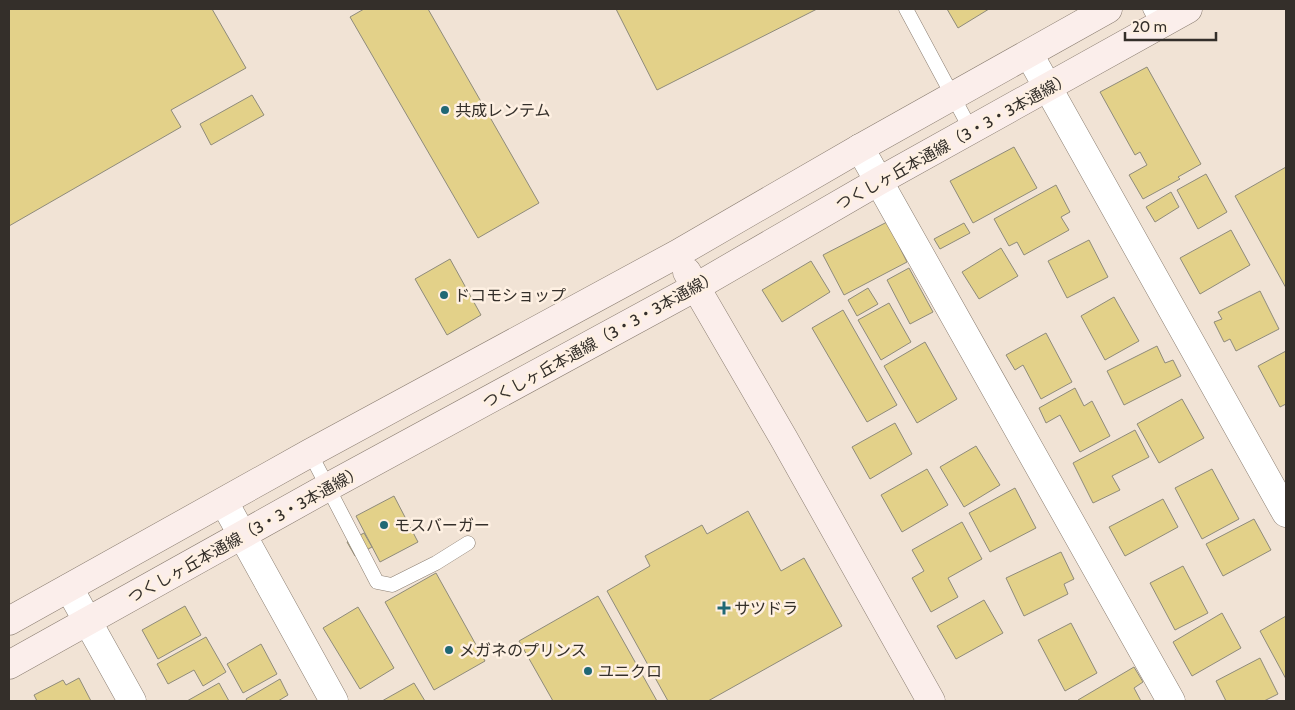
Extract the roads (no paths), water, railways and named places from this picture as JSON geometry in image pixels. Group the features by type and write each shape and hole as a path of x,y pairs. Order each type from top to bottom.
{"street":[{"path":"9,621 310,453 677,254 860,148 1108,9"},
{"name":"つくしヶ丘本通線（3・3・3本通線）","path":"9,665 328,487 696,287 879,181 1048,88 1154,17 1188,9"},
{"path":"1029,54 1286,514"},
{"path":"860,148 1171,701"},
{"path":"677,254 784,439 931,701"},
{"path":"224,502 334,701"},
{"path":"69,588 132,701"}],"lane":[{"path":"906,9 971,130"},
{"path":"310,453 377,582 392,585 436,563 468,543"}],"place":[{"name":"共成レンテム","path":"445,110"},
{"name":"ドコモショップ","path":"444,295"},
{"name":"モスバーガー","path":"384,525"},
{"name":"サツドラ","path":"724,608"},
{"name":"メガネのプリンス","path":"449,650"},
{"name":"ユニクロ","path":"588,671"}]}
